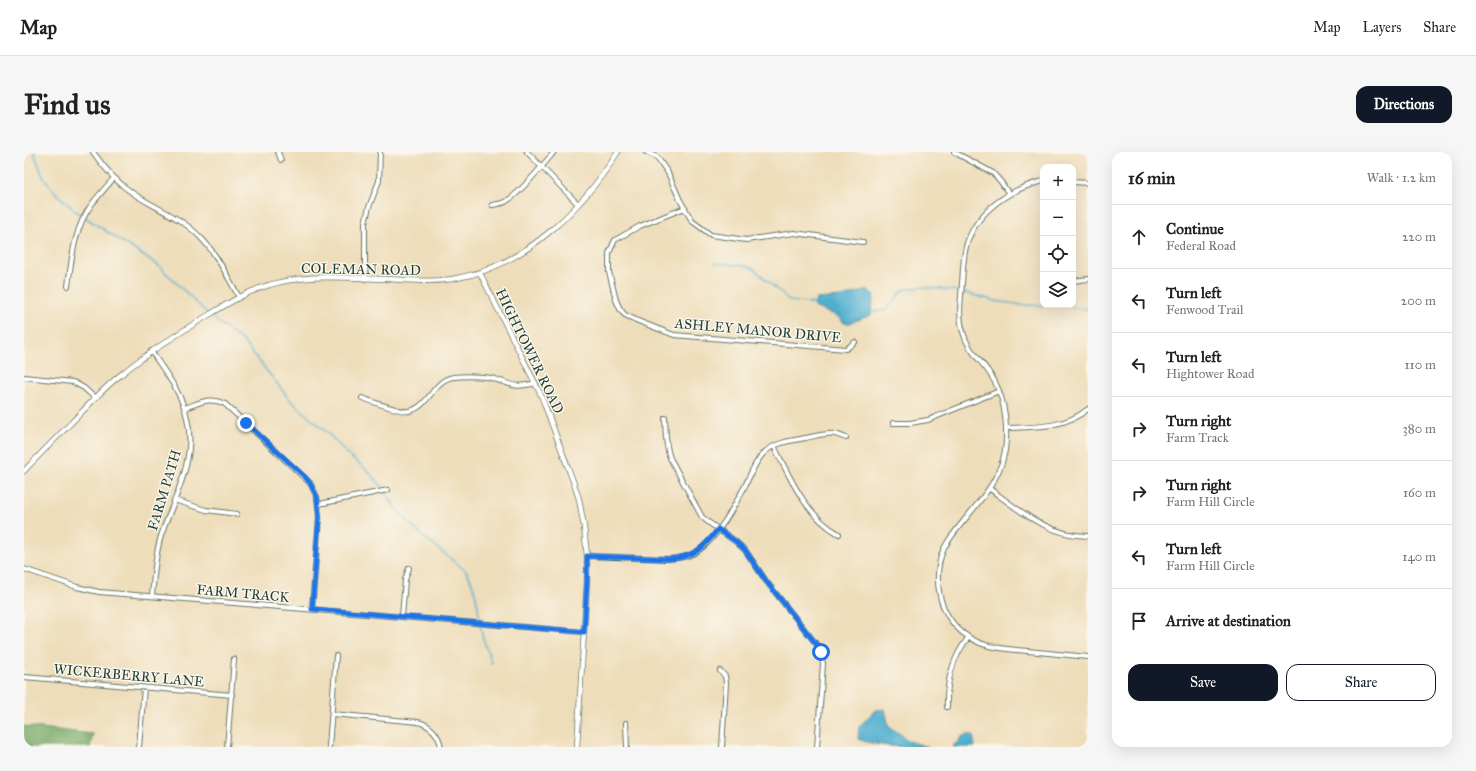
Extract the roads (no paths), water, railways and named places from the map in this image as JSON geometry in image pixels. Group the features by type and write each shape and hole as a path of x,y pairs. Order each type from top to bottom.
{"street":[{"path":"93,152 114,178 134,194 180,221 198,235 216,256 239,297"},
{"path":"278,152 281,160"},
{"path":"365,279 365,223 369,207 379,181 380,152"},
{"path":"527,152 578,204"},
{"path":"492,205 501,203 511,198 554,152"},
{"name":"COLEMAN ROAD","path":"24,471 95,398 122,373 151,351 239,297 254,290 284,281 314,278 430,281 455,279 480,273 506,262 530,248 550,232 578,204 596,183 618,152"},
{"path":"646,152 657,157 668,173 692,221 711,235 746,240 794,233 863,242"},
{"path":"954,152 993,173 1009,194"},
{"path":"68,286 73,246 80,224 92,204 114,178"},
{"path":"1040,182 1023,187 1009,194 996,202 986,211 976,223 964,256 960,310 961,326 966,341 989,373 999,391 1004,409 1006,444 997,477 990,489 949,540 942,554 938,569 938,584 942,606 946,615 968,638 996,648 1088,657"},
{"path":"1076,182 1088,183"},
{"name":"ASHLEY MANOR DRIVE","path":"685,208 640,226 615,240 609,253 609,272 616,300 620,309 625,315 674,335 846,349 855,342"},
{"name":"HIGHTOWER ROAD","path":"480,273 536,383 552,421 579,499 587,556 587,581 577,747"},
{"path":"1076,280 1088,278"},
{"name":"FARM PATH","path":"151,351 176,390 185,408 189,429 189,450 186,467 157,550 152,596"},
{"path":"24,377 73,382 84,388 95,398"},
{"path":"362,398 408,412 419,408 427,401 440,383 446,378 490,378 513,386 523,386 536,383"},
{"path":"893,423 910,423 928,420 999,391"},
{"path":"185,408 210,400 218,400 225,404 305,477 314,490 319,504 319,517 312,609"},
{"path":"1006,428 1042,427 1053,425 1075,417 1088,409"},
{"path":"665,418 666,442 670,458 702,517 745,550 766,581 821,652 823,664 817,747"},
{"path":"587,556 669,559 691,555 701,549 718,529 736,502 758,460 765,452 774,446 785,442 834,433 846,438"},
{"path":"774,446 793,484 803,500 831,529 839,534"},
{"path":"990,489 1042,525 1068,534 1088,536"},
{"path":"319,504 388,490"},
{"path":"174,500 206,510 237,514"},
{"path":"402,617 405,580 409,568"},
{"name":"FARM TRACK","path":"24,569 76,587 99,592 584,632"},
{"path":"946,707 946,698 953,664 959,649 968,638"},
{"path":"329,747 336,656"},
{"path":"227,747 234,659"},
{"path":"720,671 725,676 726,684 722,747"},
{"name":"WICKERBERRY LANE","path":"24,678 232,695"},
{"path":"139,747 144,688"},
{"path":"332,714 424,723 437,734 440,747"},
{"path":"626,723 627,747"}],"water":[{"path":"868,290 874,295 871,315 850,323 844,323 837,316 814,307 816,299 841,297"},
{"path":"885,709 889,727 909,741 928,747 901,747 874,744 858,739 859,727 875,710"},
{"path":"965,735 973,735 975,747 951,747 958,742 961,737"}],"waterway":[{"path":"34,152 43,177 55,192 74,210 159,266 210,316 243,341 291,401 329,434 348,455 367,470 378,482 397,510 421,535 466,571 473,586 483,638 492,664"},
{"path":"715,263 747,266 754,269 790,301 816,304"},
{"path":"871,311 885,311 903,290 921,287 959,291 995,301 1021,305 1060,306 1088,309"}]}
